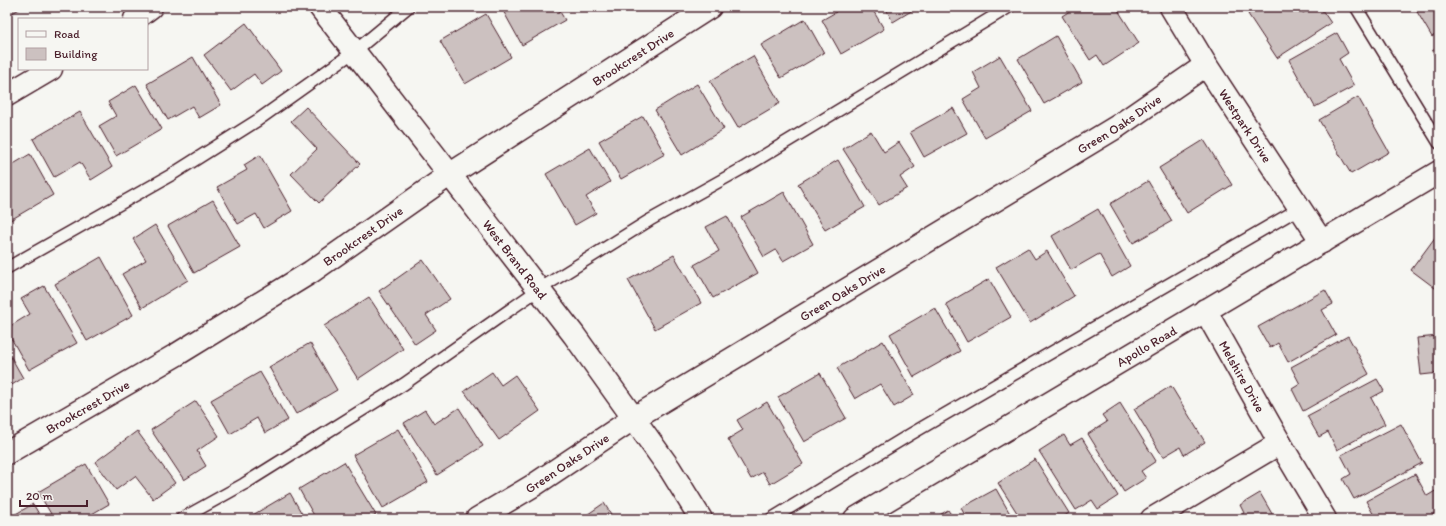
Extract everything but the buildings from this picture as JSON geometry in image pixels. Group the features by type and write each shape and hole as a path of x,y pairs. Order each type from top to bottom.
{"street":[{"path":"136,18 151,7"},
{"name":"West Brand Road","path":"320,7 574,335 670,469 701,519"},
{"name":"Brookcrest Drive","path":"7,453 176,354 311,272 449,175 710,7"},
{"name":"Westpark Drive","path":"1171,7 1206,65 1322,242"},
{"name":"Green Oaks Drive","path":"477,519 534,485 634,418 1118,126 1206,65"},
{"path":"7,95 49,70"},
{"name":"Apollo Road","path":"855,519 1439,172"},
{"name":"Melshire Drive","path":"1205,310 1325,519"},
{"path":"1152,519 1280,443"}],"lane":[{"path":"7,268 171,175 258,120 355,51 408,7"},
{"path":"181,519 244,484 404,384 538,290 650,220 752,163 1009,7"},
{"path":"1356,7 1439,143"},
{"path":"771,519 925,426 1300,208"}]}
